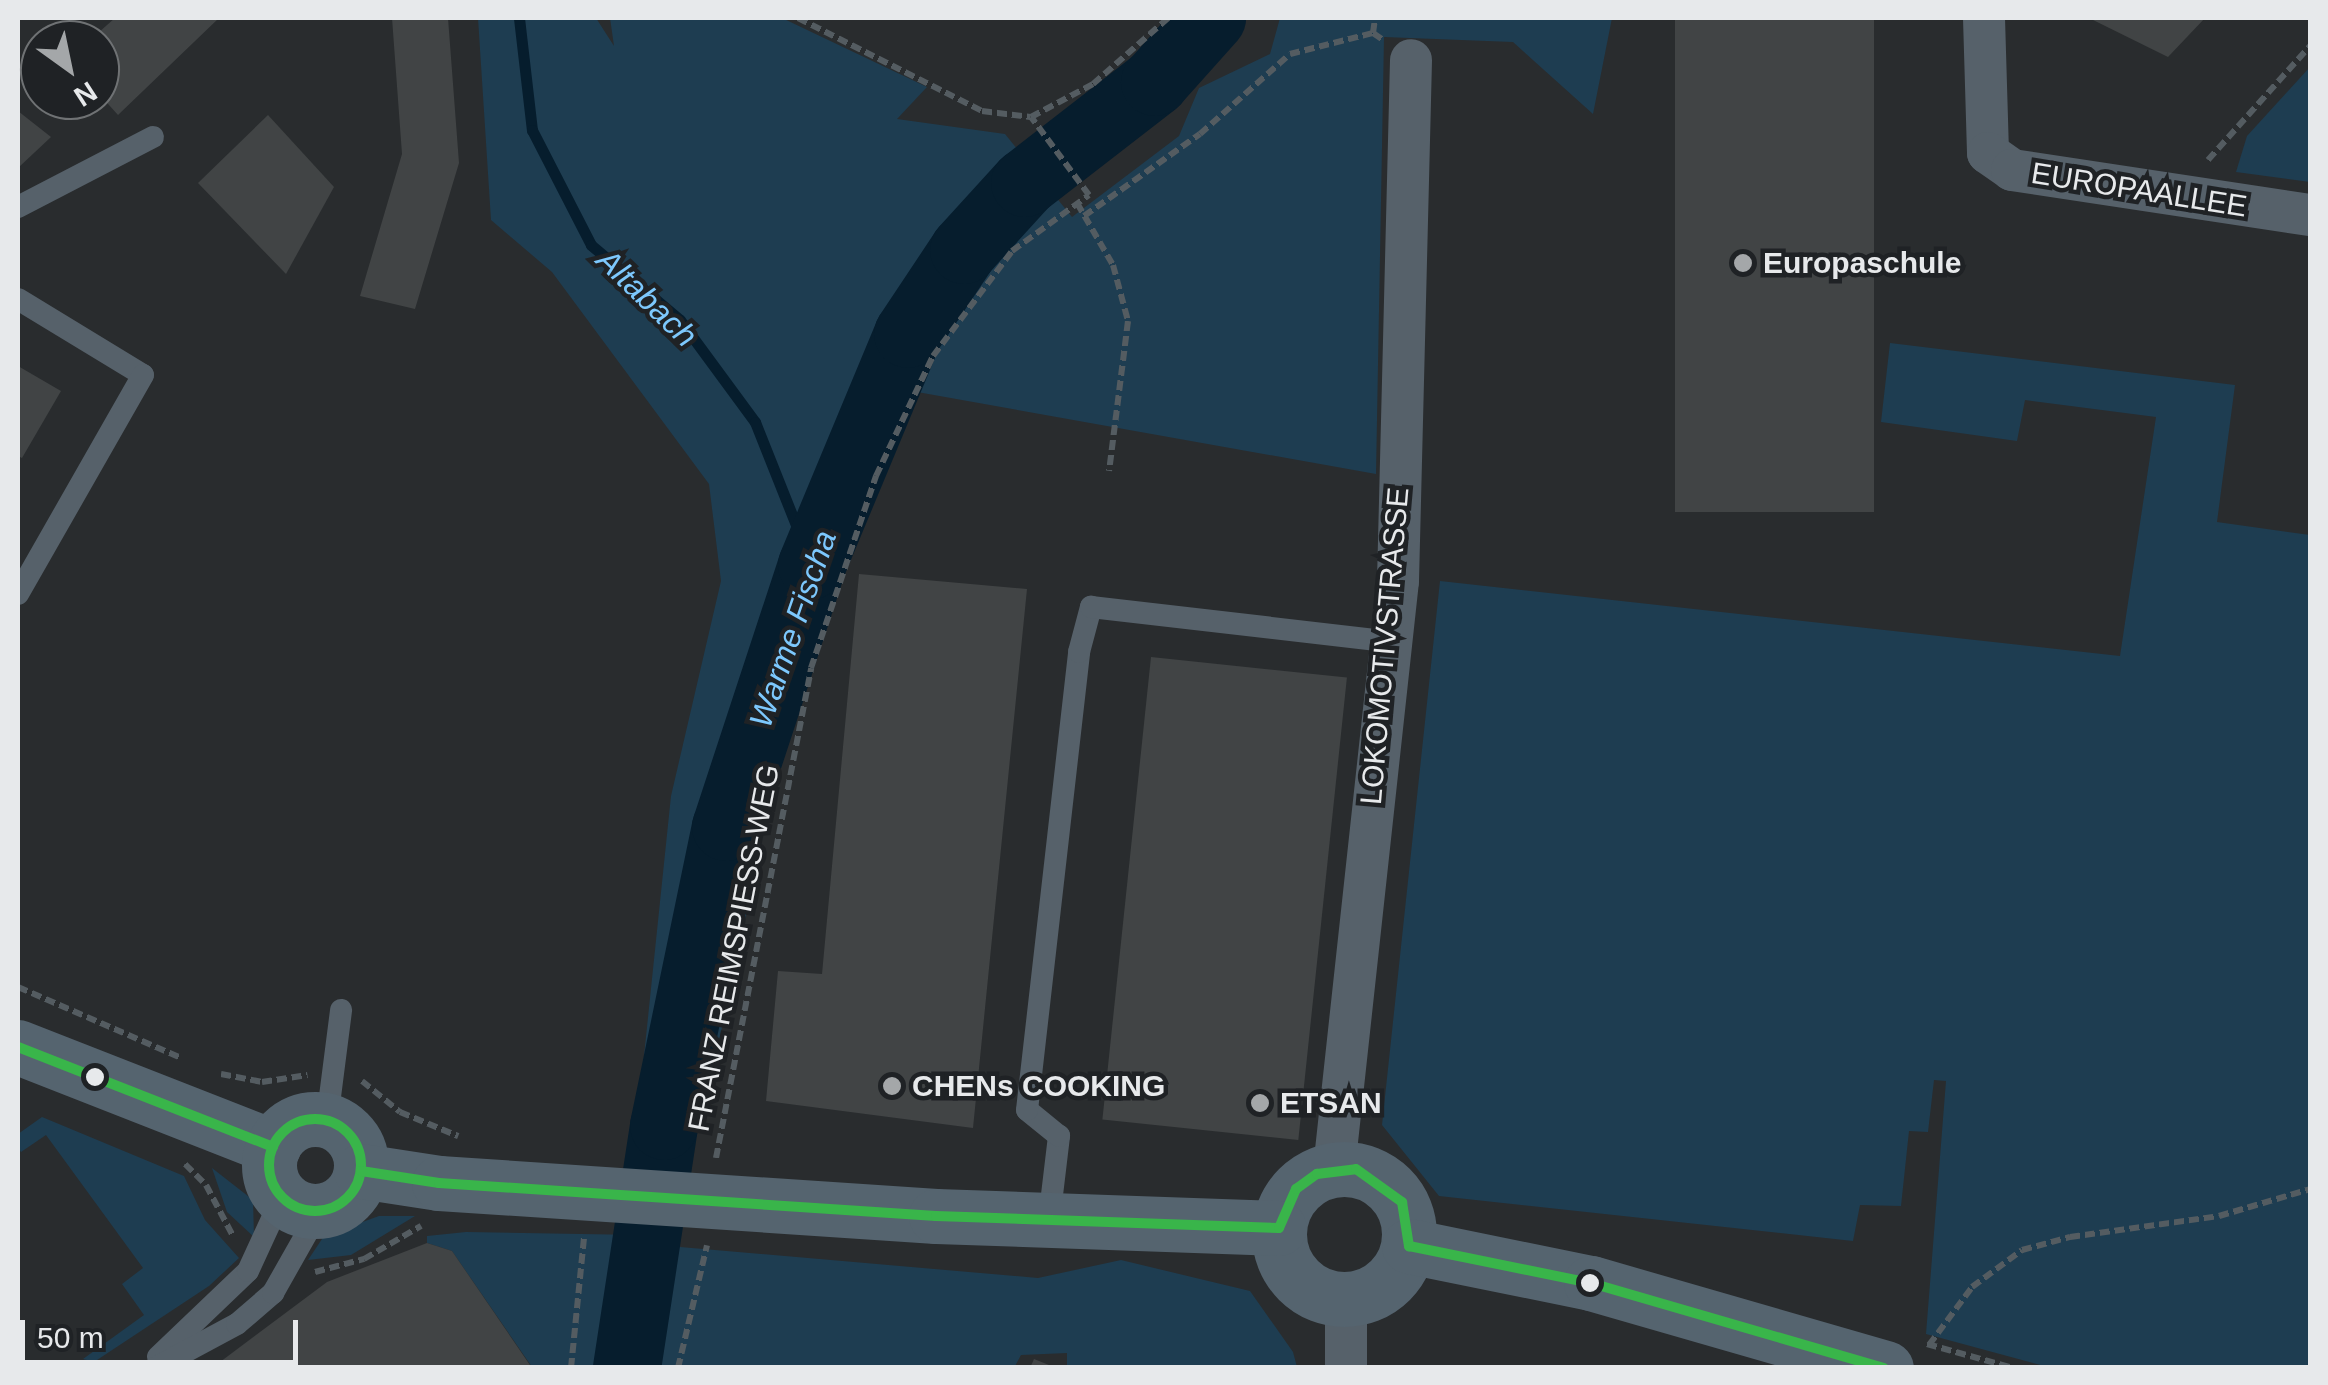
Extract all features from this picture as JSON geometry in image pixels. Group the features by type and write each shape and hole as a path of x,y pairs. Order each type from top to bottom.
{"street":[{"name":"EUROPAALLEE","path":"1984,18 1988,153 2012,170 2173,199 2310,215"},
{"name":"LOKOMOTIVSTRASSE","path":"1334,1169 1392,642 1411,60"},
{"path":"18,1047 292,1185 347,1198 361,1171 354,1139 327,1120 295,1123 292,1185"},
{"path":"1334,1169 1356,1169 1385,1184 1402,1202 1409,1246 1388,1282 1346,1300 1305,1286 1289,1269 1279,1228 1296,1189 1334,1169"},
{"path":"361,1171 599,1208 703,1198 1049,1220 1279,1228"},
{"path":"1409,1246 1592,1283 1908,1356"},
{"path":"1346,1300 1346,1368"}],"lane":[{"path":"18,208 153,137"},
{"path":"18,299 143,375 18,594"},
{"path":"1049,1220 1060,1136 1028,1110 1079,652 1092,608 1392,642"},
{"path":"327,1120 340,1010"},
{"path":"152,1368 236,1324 273,1293 288,1269 292,1185"},
{"path":"152,1368 248,1272 292,1185"}],"path":[{"path":"798,18 982,110 1031,117 1092,84 1168,18"},
{"path":"1373,33 1375,18"},
{"path":"1084,216 1200,134 1290,54 1373,33 1411,60"},
{"path":"2173,199 2310,46"},
{"name":"FRANZ REIMSPIESS-WEG","path":"678,1368 708,1242 703,1198 810,668 876,476 933,356 1012,251 1089,195 1031,117"},
{"path":"1077,203 1113,264 1128,321 1109,471"},
{"path":"18,986 197,1065"},
{"path":"1908,1356 1972,1286 2022,1250 2070,1236 2219,1216 2310,1189"},
{"path":"571,1368 599,1208"},
{"path":"288,1269 324,1273 364,1259 419,1226 438,1226"}],"shaded area":[{"path":"478,18 596,18 614,46 610,18 782,18 927,87 897,119 1005,134 1072,217 1179,136 1199,88 1270,54 1280,18 1612,18 1593,114 1513,42 1384,37 1376,474 906,390 800,663 706,1102 639,1104 671,796 721,581 709,484 552,272 491,220"},
{"path":"2310,67 2310,182 2236,172 2247,136"},
{"path":"1890,343 2235,385 2217,522 2310,535 2310,1367 2048,1367 1926,1334 1946,1081 1934,1080 1928,1132 1909,1131 1901,1206 1860,1205 1853,1241 1439,1196 1382,1125 1440,581 2120,656 2156,417 2025,400 2017,441 1881,422"},
{"path":"42,1117 184,1176 205,1220 239,1258 209,1286 94,1362 83,1359 144,1315 122,1284 143,1268 46,1135 21,1152 18,1134"},
{"path":"212,1168 253,1200 254,1237 227,1212"},
{"path":"379,1216 415,1216 351,1255 308,1260 324,1236"},
{"path":"466,1232 640,1235 618,1367 532,1367 452,1251 427,1243 427,1236"},
{"path":"657,1245 1038,1278 1121,1260 1250,1291 1293,1352 1297,1367 1067,1367 1067,1353 1021,1355 1014,1368 638,1367"}],"building":[{"path":"219,18 120,113 120,20 113,20"},
{"path":"392,18 448,18 459,163 415,309 360,296 402,154"},
{"name":"Europaschule","path":"1675,18 1874,18 1874,512 1675,512"},
{"path":"2089,18 2205,18 2168,57"},
{"path":"18,111 20,120 29,120 51,137 18,168"},
{"path":"268,115 334,187 286,274 198,183"},
{"path":"18,366 61,391 22,458 18,456"},
{"path":"859,574 1027,589 973,1128 766,1101 778,971 822,974"},
{"path":"1151,657 1347,678 1298,1140 1102,1119"},
{"path":"427,1243 452,1251 532,1368 212,1368 327,1282"},
{"path":"1034,1359 1054,1367 1054,1368 1030,1368"}],"waterway":[{"name":"Altabach","path":"519,18 532,130 591,245 680,320 755,422 812,565"},
{"name":"Warme Fischa","path":"627,1368 664,1126 726,827 812,565 908,334 964,250 1025,183 1155,82 1212,18"}],"transit line":[{"path":"18,1047 273,1147"},
{"path":"315,1119 332,1123 347,1133 357,1148 361,1165 357,1182 347,1197 332,1207 315,1211 298,1207 283,1197 273,1182 269,1165 273,1148 283,1133 298,1123 315,1119"},
{"path":"1279,1228 1296,1189 1317,1174 1356,1169 1402,1202 1409,1246"},
{"path":"361,1171 439,1183 936,1216 1279,1228"},
{"path":"1409,1246 1591,1283 1884,1368"}],"place":[{"name":"Europaschule","path":"1743,263"},
{"name":"CHENs COOKING","path":"892,1086"},
{"name":"ETSAN","path":"1260,1103"}]}
